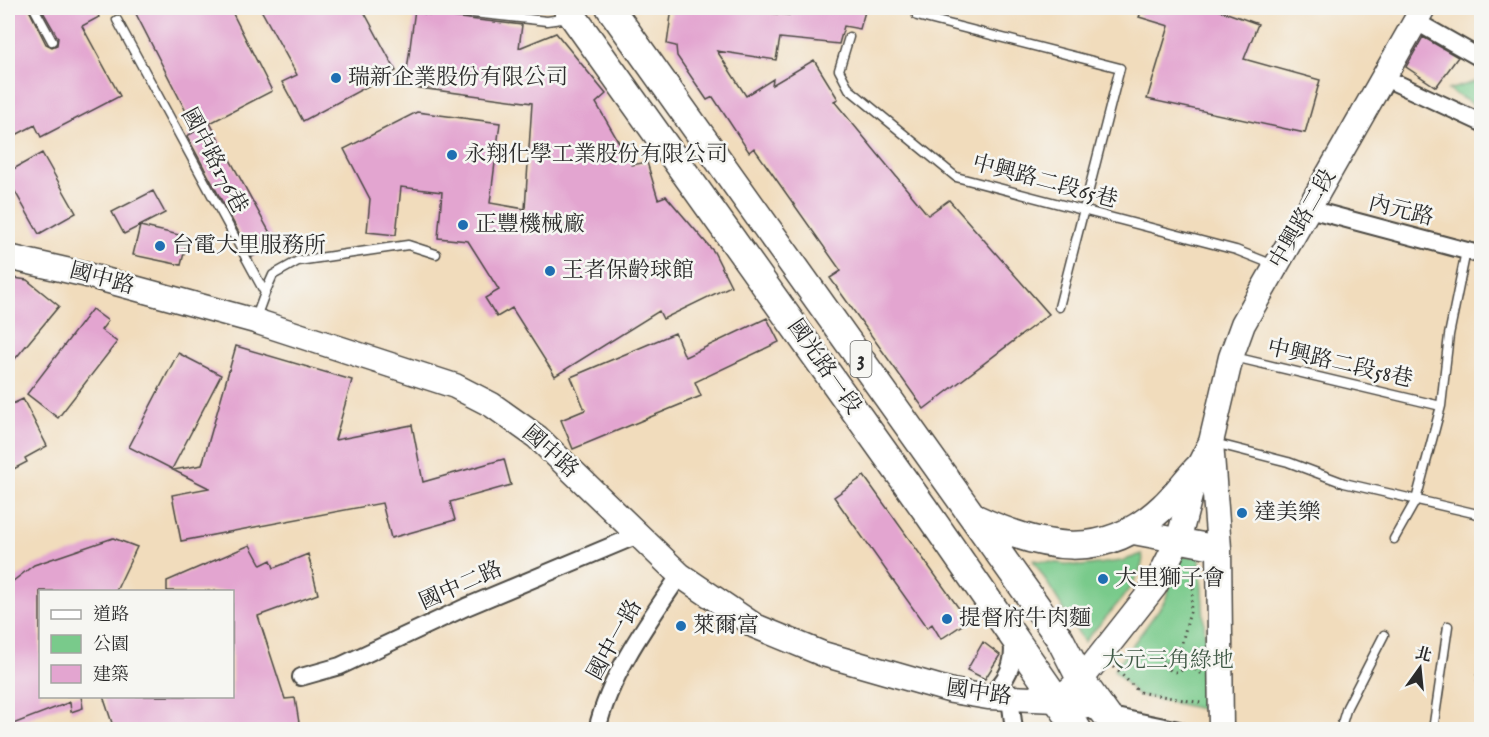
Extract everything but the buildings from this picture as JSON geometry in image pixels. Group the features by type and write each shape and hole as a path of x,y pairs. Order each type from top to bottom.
{"main road":[{"name":"國光路一段","path":"610,8 1060,639 1081,680 1112,722"},
{"name":"國光路一段","path":"570,13 924,508 1078,729"},
{"path":"974,517 1042,544 1083,547 1109,540 1128,531 1162,508 1197,469"}],"street":[{"path":"1419,14 1482,59"},
{"name":"中興路二段","path":"1057,700 1081,680 1155,586 1179,538 1197,469 1211,442 1231,357 1244,324 1419,14"},
{"path":"1383,77 1482,123"},
{"name":"內元路","path":"1309,209 1474,253"},
{"name":"國中路","path":"8,257 83,274 255,321 455,386 492,405 537,438 640,534 680,575 755,626 792,642 897,677 952,691 999,697 1057,700"},
{"name":"中興路二段","path":"1211,442 1219,548 1221,729"},
{"path":"1128,531 1179,538 1219,548"},
{"name":"國中二路","path":"301,677 340,666 466,607 640,534"},
{"name":"國中一路","path":"597,729 601,714 622,668 680,575"},
{"path":"1012,636 1015,655 1011,668 1001,685 999,697 1014,729"},
{"path":"1057,700 1112,722 1179,729"}],"lane":[{"path":"34,8 52,41"},
{"path":"426,8 547,21 570,13"},
{"path":"917,16 1120,68 1059,307"},
{"name":"國中路176巷","path":"117,20 265,293"},
{"name":"中興路二段65巷","path":"849,37 838,70 849,89 956,177 1236,250 1277,266"},
{"path":"255,321 273,275 298,261 408,245 436,254"},
{"name":"中興路二段58巷","path":"1394,539 1416,500 1441,406 1449,335 1474,253"},
{"name":"中興路二段58巷","path":"1231,357 1441,406"},
{"path":"1211,442 1288,462 1344,483 1482,515"},
{"path":"1433,729 1448,626"},
{"path":"1340,729 1347,707 1384,635"}],"path":[{"path":"1179,654 1190,612 1196,569"},
{"path":"1168,660 1173,671 1182,670 1185,660 1179,654"},
{"path":"1168,660 1172,655 1179,654"},
{"path":"1119,671 1142,656 1168,660"},
{"path":"1105,666 1119,671 1139,692 1206,704"},
{"path":"1477,674 1480,729"}],"green space":[{"path":"1481,80 1481,109 1448,90"},
{"name":"大元三角綠地","path":"1142,554 1142,563 1131,586 1084,642 1033,560 1081,566 1122,561"},
{"name":"大元三角綠地","path":"1200,556 1209,703 1206,710 1137,695 1114,670 1165,601 1180,557"}],"place":[{"name":"瑞新企業股份有限公司","path":"336,78"},
{"name":"永翔化學工業股份有限公司","path":"452,155"},
{"name":"正豐機械廠","path":"463,225"},
{"name":"台電大里服務所","path":"160,246"},
{"name":"王者保齡球館","path":"550,271"},
{"name":"達美樂","path":"1242,513"},
{"name":"大里獅子會","path":"1103,579"},
{"name":"提督府牛肉麵","path":"947,619"},
{"name":"萊爾富","path":"681,626"}]}
